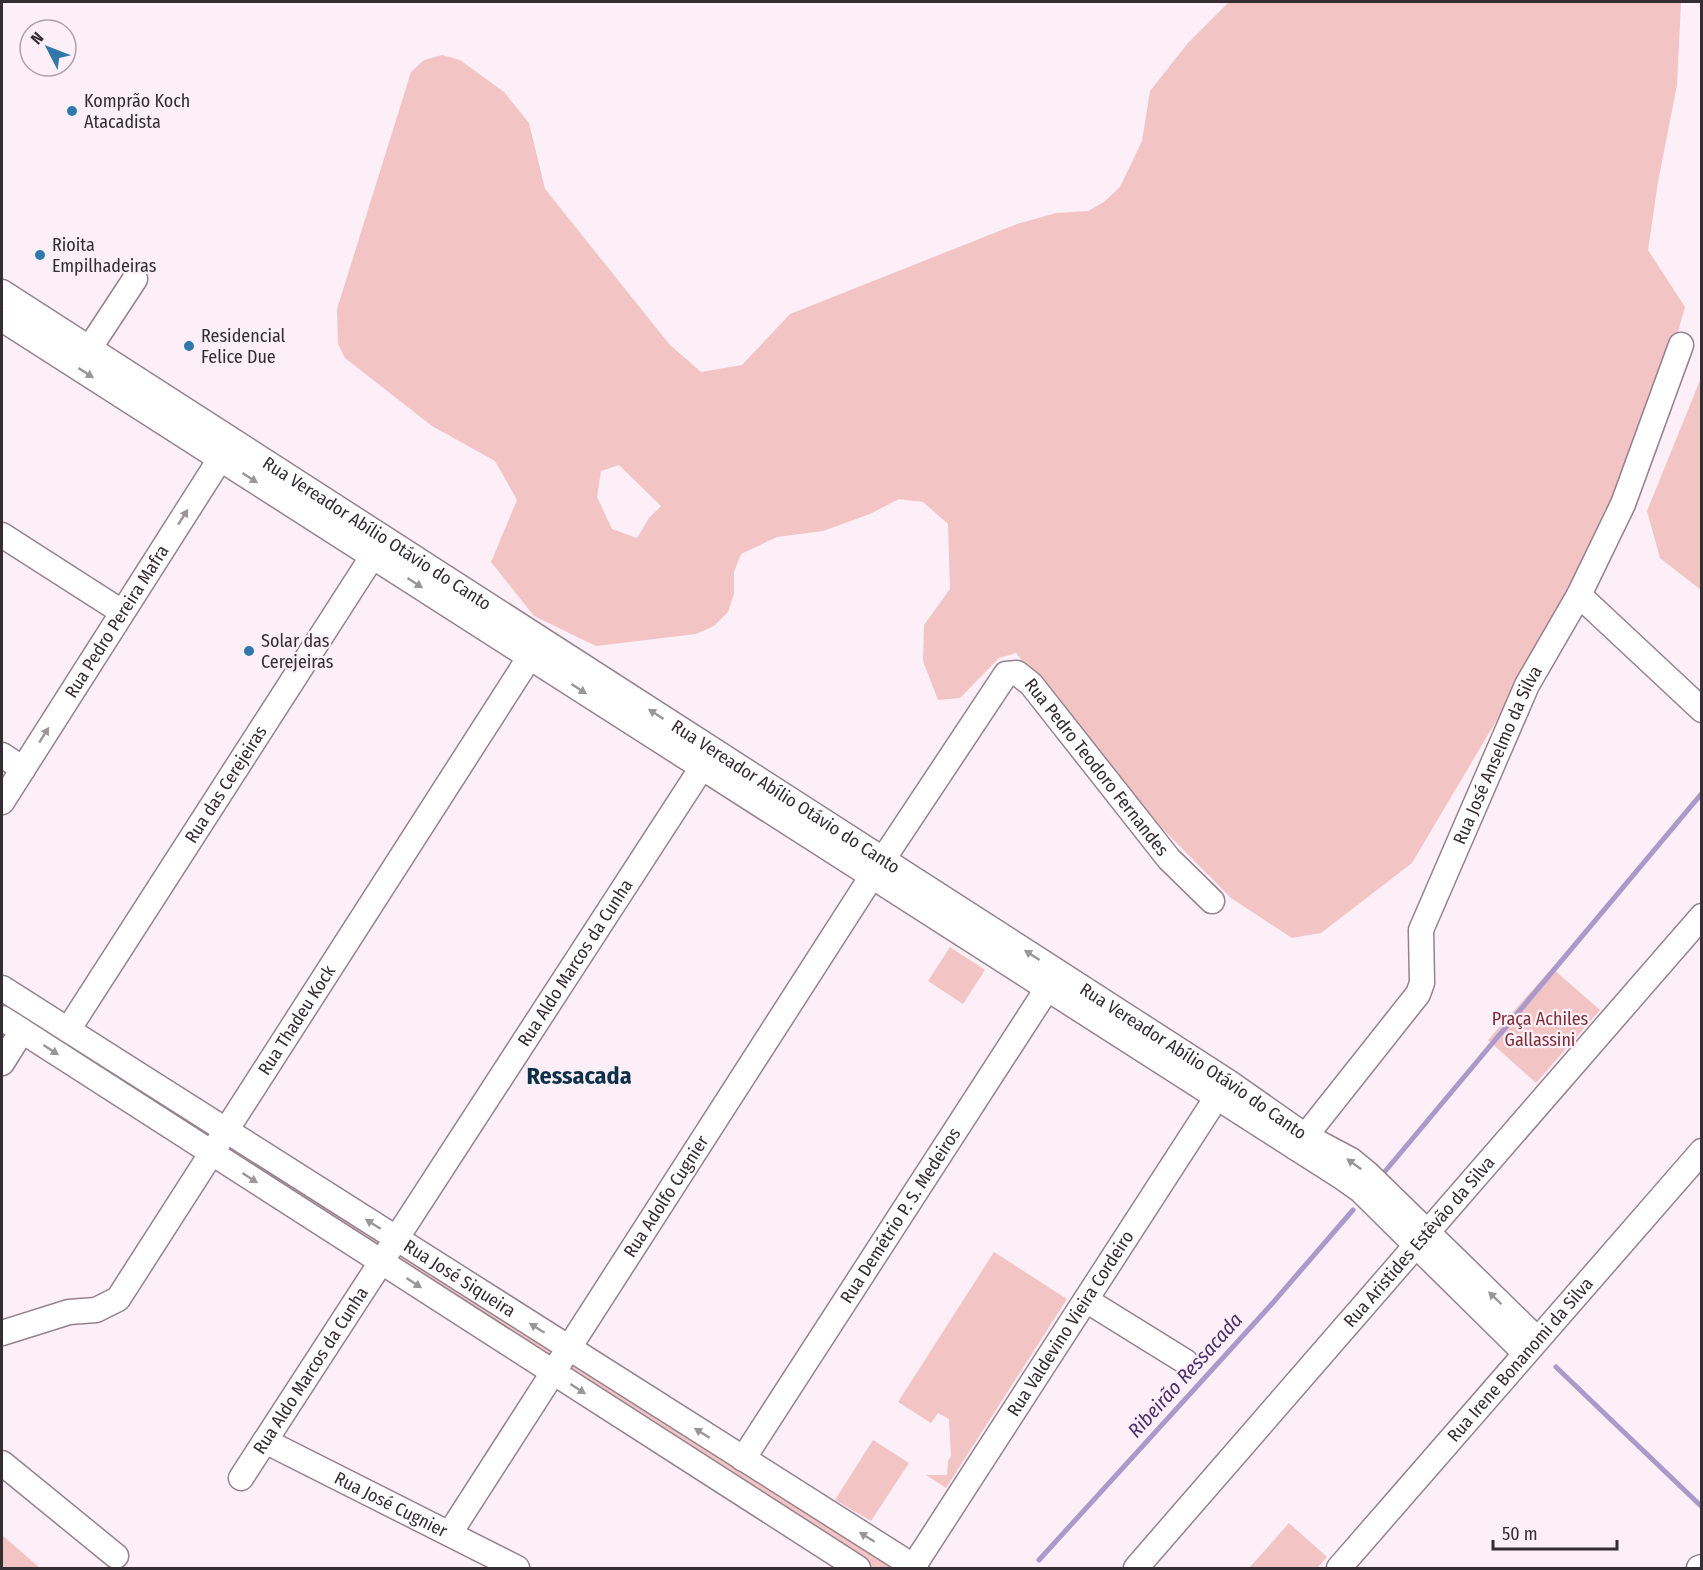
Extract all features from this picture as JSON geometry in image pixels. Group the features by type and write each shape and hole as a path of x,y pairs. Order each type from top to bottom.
{"street":[{"path":"73,347 135,279"},
{"name":"Rua Vereador Abílio Otávio do Canto","path":"2,292 73,347 226,449 1222,1089 1300,1142 1421,1238 1531,1346"},
{"name":"Rua Vereador Abílio Otávio do Canto","path":"2,319 73,347"},
{"name":"Rua José Anselmo da Silva","path":"1300,1142 1418,994 1422,983 1421,930 1527,685 1579,595 1623,504 1681,345"},
{"name":"Rua Pedro Pereira Mafra","path":"2,802 226,449"},
{"path":"2,535 122,612"},
{"name":"Rua das Cerejeiras","path":"68,1030 378,548"},
{"path":"1579,595 1701,710"},
{"name":"Rua Thadeu Kock","path":"2,1333 69,1312 96,1310 118,1299 536,648"},
{"name":"Rua Pedro Teodoro Fernandes","path":"877,868 997,683 1006,674 1017,673 1031,684 1169,859 1212,901"},
{"path":"2,755 23,769"},
{"name":"Rua Aldo Marcos da Cunha","path":"241,1478 708,759"},
{"name":"Rua Adolfo Cugnier","path":"450,1533 877,868"},
{"name":"Rua Aristides Estêvão da Silva","path":"1136,1569 1701,916"},
{"name":"Rua Demétrio P. S. Medeiros","path":"743,1459 1052,980"},
{"name":"Rua José Siqueira","path":"2,988 915,1568"},
{"name":"Rua José Siqueira","path":"2,1018 858,1569"},
{"path":"2,1063 22,1031"},
{"name":"Rua Valdevino Vieira Cordeiro","path":"915,1568 1222,1089"},
{"name":"Rua Irene Bonanomi da Silva","path":"1339,1569 1701,1150"},
{"path":"1086,1300 1186,1362"},
{"name":"Rua José Cugnier","path":"265,1442 450,1533 517,1569"},
{"path":"2,1462 116,1556"}],"green space":[{"path":"1229,2 1681,2 1677,85 1658,182 1648,250 1685,307 1640,465 1588,566 1412,863 1321,933 1292,938 1231,898 1147,813 1016,653 999,658 960,698 938,700 923,661 924,625 950,589 948,524 923,502 899,499 870,514 823,531 777,537 741,554 734,572 734,594 728,612 714,626 696,634 596,646 534,616 491,562 517,500 495,461 432,426 345,358 338,344 337,309 411,72 424,60 442,55 460,60 504,92 529,123 545,189 670,345 701,372 742,365 790,314 1017,224 1056,213 1088,211 1104,202 1120,187 1142,141 1150,91 1188,43","holes":["619,465 661,506 649,518 637,538 612,529 597,497 601,471"]},
{"path":"1701,378 1701,590 1660,558 1647,511"},
{"path":"950,947 985,970 963,1004 928,981"},
{"name":"Praça Achiles Gallassini","path":"1552,968 1600,1010 1536,1083 1488,1040"},
{"path":"230,1141 383,1238 374,1251 222,1153"},
{"path":"402,1251 557,1349 548,1362 394,1263"},
{"path":"994,1252 1067,1299 946,1488 926,1475 947,1475 948,1461 951,1456 949,1419 938,1413 931,1423 898,1402"},
{"path":"572,1358 902,1568 869,1568 563,1372"},
{"path":"873,1440 909,1463 871,1521 835,1500"},
{"path":"1289,1523 1327,1557 1317,1568 1249,1568"},
{"path":"2,1535 40,1568 2,1568"}],"waterway":[{"path":"1382,1175 1702,793"},
{"name":"Ribeirão Ressacada","path":"1039,1560 1270,1306 1353,1210"},
{"path":"1556,1367 1702,1507"}],"place":[{"name":"Komprão Koch Atacadista","path":"72,111"},
{"name":"Rioita Empilhadeiras","path":"40,255"},
{"name":"Residencial Felice Due","path":"189,346"},
{"name":"Solar das Cerejeiras","path":"249,651"}],"district":[{"name":"Ressacada","path":"579,1076"}]}
